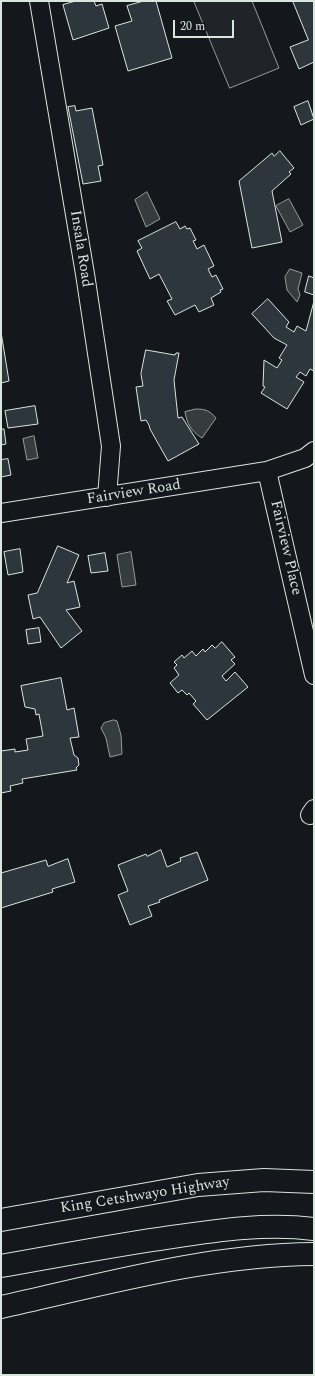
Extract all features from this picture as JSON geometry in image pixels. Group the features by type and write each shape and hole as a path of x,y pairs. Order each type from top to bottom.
{"highway":[{"name":"King Cetshwayo Highway","path":"1,1220 198,1185 264,1180 314,1182"},
{"path":"1,1266 114,1246 222,1230 290,1226 314,1229"},
{"path":"1,1307 177,1268 239,1258 314,1254"}],"street":[{"name":"Insala Road","path":"39,1 85,274 111,446 107,497"},
{"path":"267,471 299,460 314,451"},
{"name":"Fairview Road","path":"1,513 267,471"},
{"name":"Fairview Place","path":"267,471 314,675"}],"shaded area":[{"path":"194,1 252,1 279,68 230,88"},
{"path":"147,192 160,219 146,227 135,200"},
{"path":"289,199 303,225 290,232 276,206"},
{"path":"290,269 302,273 298,289 300,295 297,302 287,290 285,277"},
{"path":"196,409 208,411 216,418 202,438 192,430 188,424 185,412"},
{"path":"34,436 38,458 27,460 23,439"},
{"path":"131,552 136,585 122,587 117,555"},
{"path":"114,720 117,721 121,735 122,754 110,757 106,738 101,728 104,723"}],"building":[{"path":"76,1 94,1 96,6 102,4 109,28 73,40 63,5"},
{"path":"144,1 156,1 172,58 128,71 115,26 132,21 127,6"},
{"path":"293,1 314,1 314,62 299,69 290,47 308,40"},
{"path":"308,101 314,119 301,125 294,107"},
{"path":"75,106 76,111 92,108 103,165 98,166 101,181 83,184 68,107"},
{"path":"280,151 294,168 289,172 291,174 272,191 282,242 252,248 239,181 272,153 274,156"},
{"path":"176,222 180,229 185,226 187,229 190,228 196,240 193,241 197,249 204,245 214,266 208,269 212,277 216,275 223,289 211,298 214,305 199,312 195,305 175,315 167,301 172,299 159,274 150,279 137,251 142,248 138,241"},
{"path":"309,276 314,278 314,295 305,292"},
{"path":"268,299 289,322 286,327 294,332 297,326 306,331 314,301 314,371 310,369 306,376 300,372 296,377 304,382 287,409 261,393 265,387 263,386 264,360 277,368 282,360 279,358 287,345 274,338 252,314"},
{"path":"1,332 9,381 1,383"},
{"path":"146,350 175,355 176,353 179,353 174,380 178,418 182,417 199,444 168,461 146,420 141,421 136,387 143,386 141,374"},
{"path":"35,406 38,424 8,428 5,411"},
{"path":"1,429 4,429 6,444 1,445"},
{"path":"8,459 11,475 1,477 1,460"},
{"path":"58,546 79,555 67,583 74,581 80,607 66,610 82,631 61,648 40,617 33,619 28,595 37,593"},
{"path":"20,549 23,572 8,575 4,552"},
{"path":"105,553 108,571 91,573 88,556"},
{"path":"39,628 41,642 28,644 26,630"},
{"path":"222,642 235,657 231,660 235,664 222,676 226,681 235,672 248,687 207,720 193,704 196,701 189,693 187,695 182,690 178,693 170,683 179,675 174,668 177,665 174,662 182,655 184,658 192,651 196,656 203,649 205,652 212,645 215,648"},
{"path":"61,678 67,710 74,708 79,737 70,738 74,755 78,758 79,765 76,768 77,770 22,779 23,783 10,786 11,791 1,793 1,751 15,749 15,752 28,750 26,739 43,736 39,714 36,715 35,709 25,707 21,686"},
{"path":"161,850 167,867 181,861 180,858 197,852 208,880 148,906 152,916 130,925 118,895 128,891 118,865"},
{"path":"68,859 75,882 52,889 53,892 1,908 1,873 46,860 48,866"}]}
